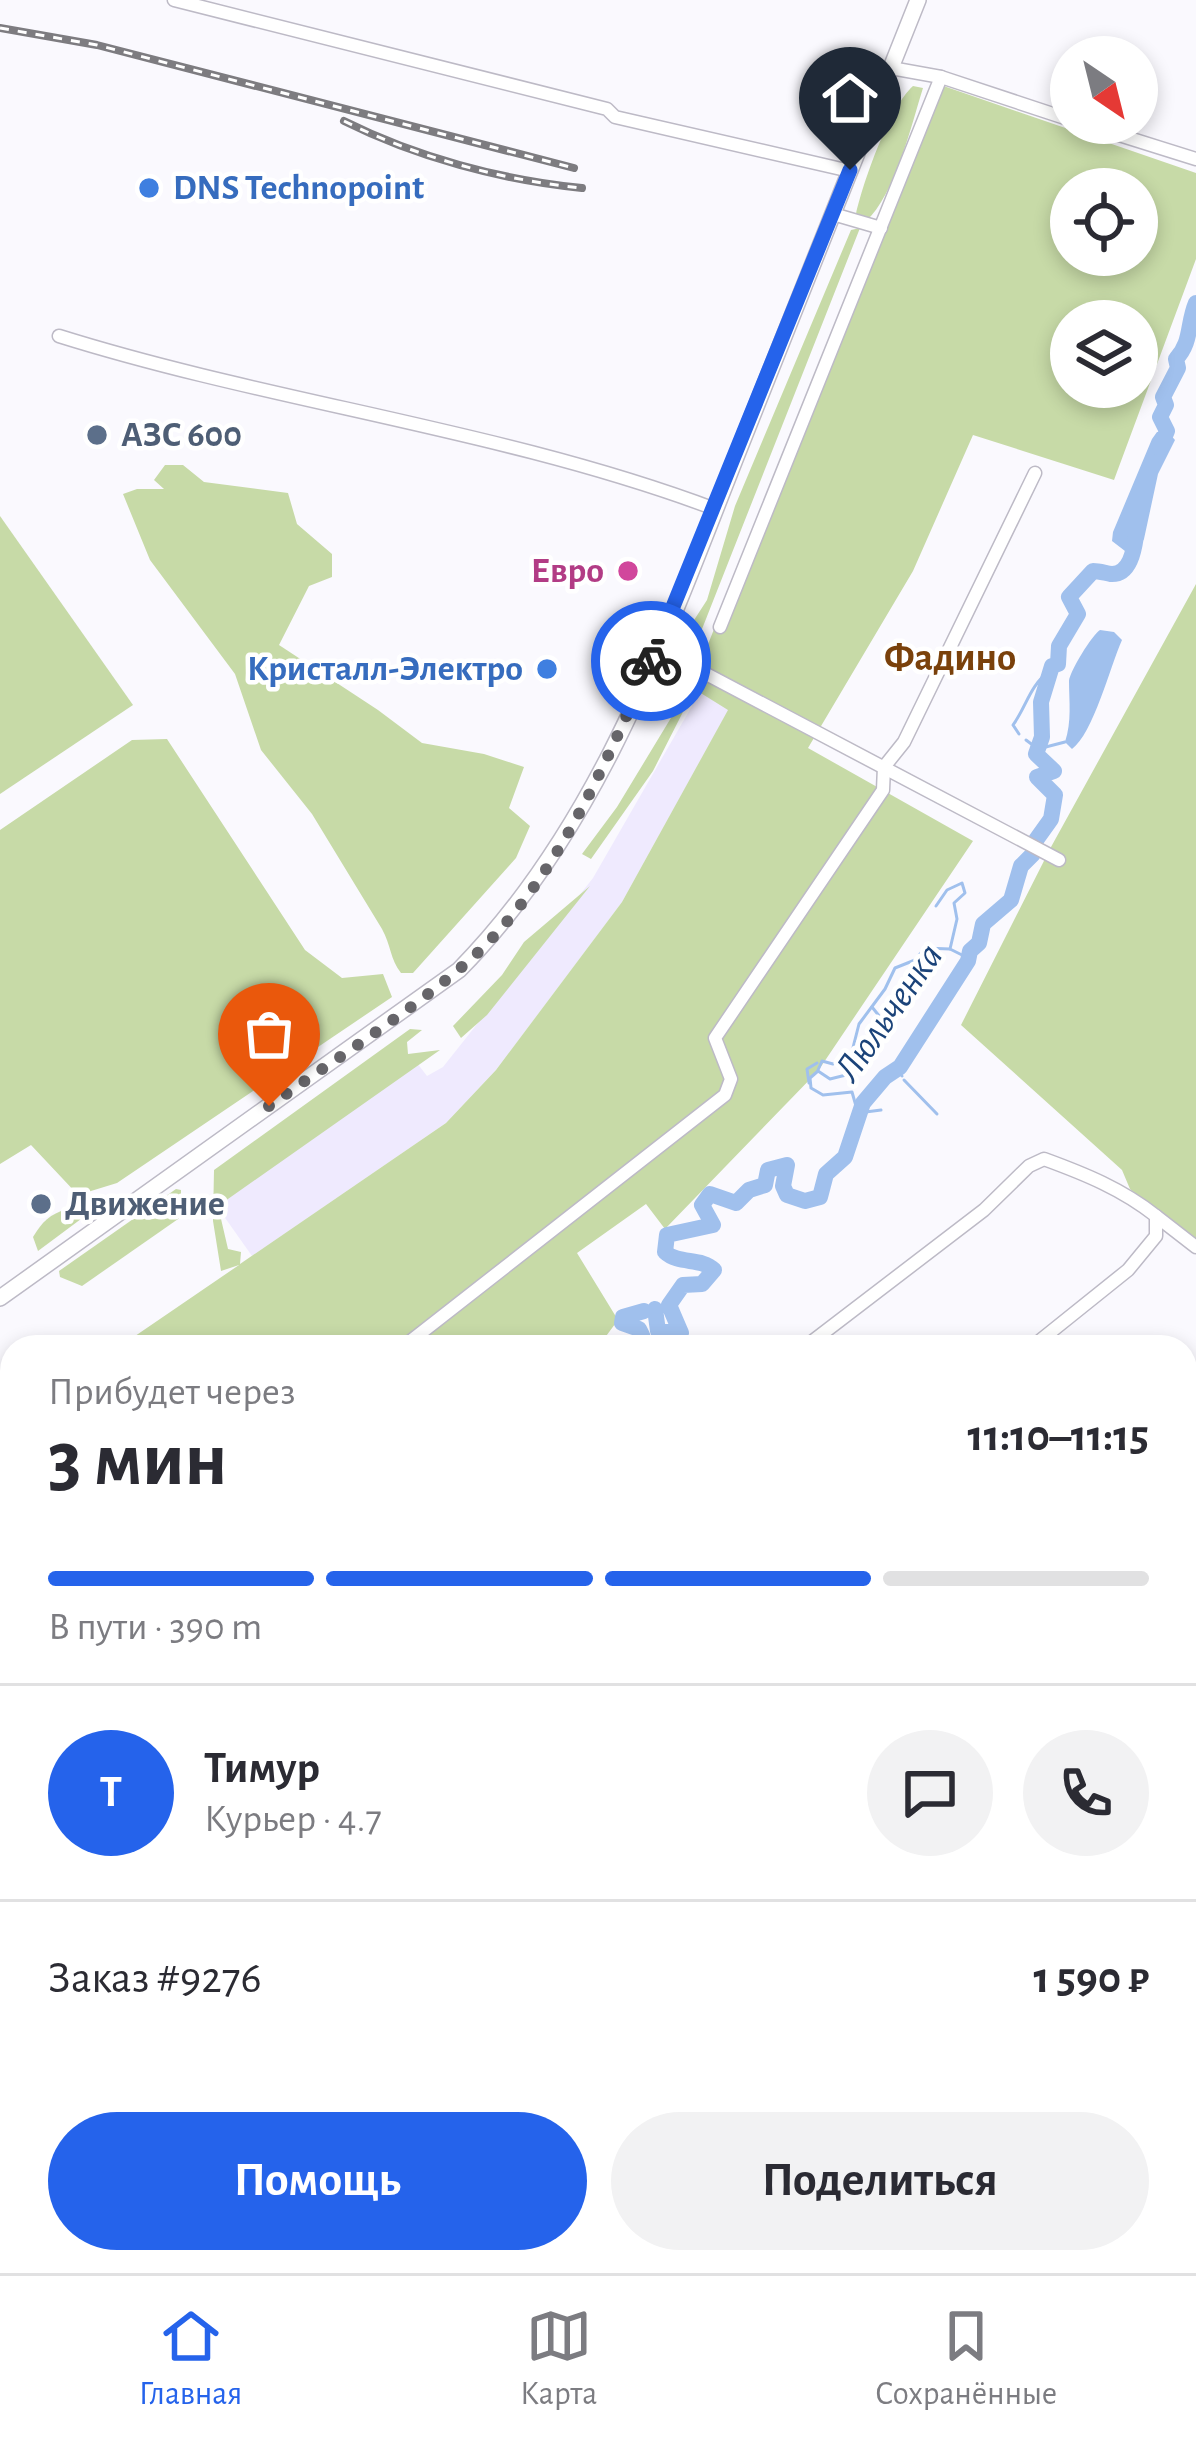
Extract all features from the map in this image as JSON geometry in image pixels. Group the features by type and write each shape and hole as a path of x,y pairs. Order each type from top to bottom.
{"main road":[{"path":"0,1298 459,970 503,926 560,847 604,768 657,648 918,0"}],"street":[{"path":"174,0 607,109 615,117 850,170"},
{"path":"891,68 941,77 1050,113"},
{"path":"720,627 941,77"},
{"path":"1146,144 1196,160"},
{"path":"833,214 880,228"},
{"path":"59,336 142,361 444,432 665,491 715,509"},
{"path":"418,1335 725,1095 731,1079 716,1038 883,790 884,767 904,742 1035,473"},
{"path":"657,648 1059,860"},
{"path":"821,1335 984,1210 1029,1166 1045,1159 1112,1186 1196,1247"},
{"path":"1047,1335 1128,1270 1156,1236 1156,1216"}],"shaded area":[{"path":"700,692 729,709 622,902 496,1070 446,1123 252,1256 216,1205 417,1063 427,1076 443,1067 593,878"}],"green space":[{"path":"932,82 1050,123 1050,144 1112,144 1196,173 1196,259 1158,361 1158,300 1050,300 1050,408 1141,408 1114,480 973,435 913,571 808,748 973,841 818,1071 665,1229 646,1204 577,1253 618,1320 607,1335 137,1335 239,1265 221,1271 213,1221 214,1170 410,1029 422,1030 407,1042 408,1054 440,1050 218,1206 228,1249 241,1252 240,1264 446,1123 496,1070 622,902 728,710 691,687"},
{"path":"913,86 923,88 901,159 885,195 866,221 856,214 871,165 895,110"},
{"path":"860,228 691,657 676,648 707,600 735,506 851,230"},
{"path":"165,465 183,465 204,482 288,493 297,524 332,554 332,577 309,586 279,645 422,743 524,767 509,808 530,826 516,858 413,973 397,968 382,929 312,814 261,750 235,674 150,560 123,494 164,489 154,480"},
{"path":"0,516 133,705 0,794"},
{"path":"1196,584 1196,1245 1130,1189 1122,1170 961,1025 1051,847"},
{"path":"680,703 686,706 653,771 591,859 582,854 617,807"},
{"path":"167,739 305,950 342,978 383,974 392,997 117,1183 78,1195 31,1145 0,1164 0,830 132,740"},
{"path":"590,886 487,1015 461,1038 453,1026 502,975 524,942"},
{"path":"181,1190 181,1217 82,1286 60,1277 59,1271"},
{"path":"67,1209 80,1210 85,1216 38,1251 36,1232 51,1216"}],"water":[{"path":"1167,431 1175,440 1158,474 1144,539 1136,552 1125,551 1112,541 1113,532 1152,439 1157,432"},
{"path":"1100,630 1114,632 1122,640 1094,715 1072,749 1065,742 1069,681"}],"waterway":[{"name":"Люльченка","path":"1160,448 1167,431 1160,417 1166,405 1163,397 1178,368 1176,359 1185,346 1196,303"},
{"name":"Люльченка","path":"1036,840 1051,819 1055,795 1037,777 1054,771 1036,754 1042,737 1041,702 1052,666 1058,664 1059,646 1078,614 1069,597 1093,571 1123,570 1136,536"},
{"path":"1019,734 1013,725 1051,669"},
{"path":"1026,740 1038,749 1065,742"},
{"name":"Люльченка","path":"655,1309 658,1331 681,1333 669,1305 683,1285 702,1284 714,1270 665,1252 667,1235 713,1225 702,1205 710,1194 736,1203 749,1190 765,1185 768,1170 787,1165 783,1186 787,1195 805,1201 820,1197 826,1174 845,1157 863,1103 900,1067 979,943 983,924 1011,900 1021,866 1033,854"},
{"path":"936,906 947,890 962,883 965,893 954,903 957,919 950,949 968,958"},
{"path":"881,1110 858,1113 852,1092 823,1095 811,1088 810,1078 818,1071 830,1079 846,1075 859,1024 895,968 915,960 925,948 950,949"},
{"path":"872,1007 880,1017"},
{"path":"818,1070 822,1061 833,1064 845,1057 848,1063"},
{"path":"809,1083 807,1069 817,1063"},
{"path":"897,1069 902,1076"},
{"path":"904,1080 937,1114"},
{"name":"Люльченка","path":"642,1335 639,1329 622,1323 623,1317 644,1311"}],"railway":[{"path":"0,28 97,45 574,168"},
{"path":"344,121 460,165 582,188"}],"way so far":[{"path":"269,1106 459,970 503,926 560,847 598,778 651,661"}],"place":[{"name":"DNS Technopoint","path":"149,188"},
{"name":"АЗС 600","path":"97,435"},
{"name":"Евро","path":"628,571"},
{"name":"Кристалл-Электро","path":"547,669"},
{"name":"Движение","path":"41,1204"}],"district":[{"name":"Фадино","path":"950,658"}],"route":[{"path":"651,661 850,170"}]}
